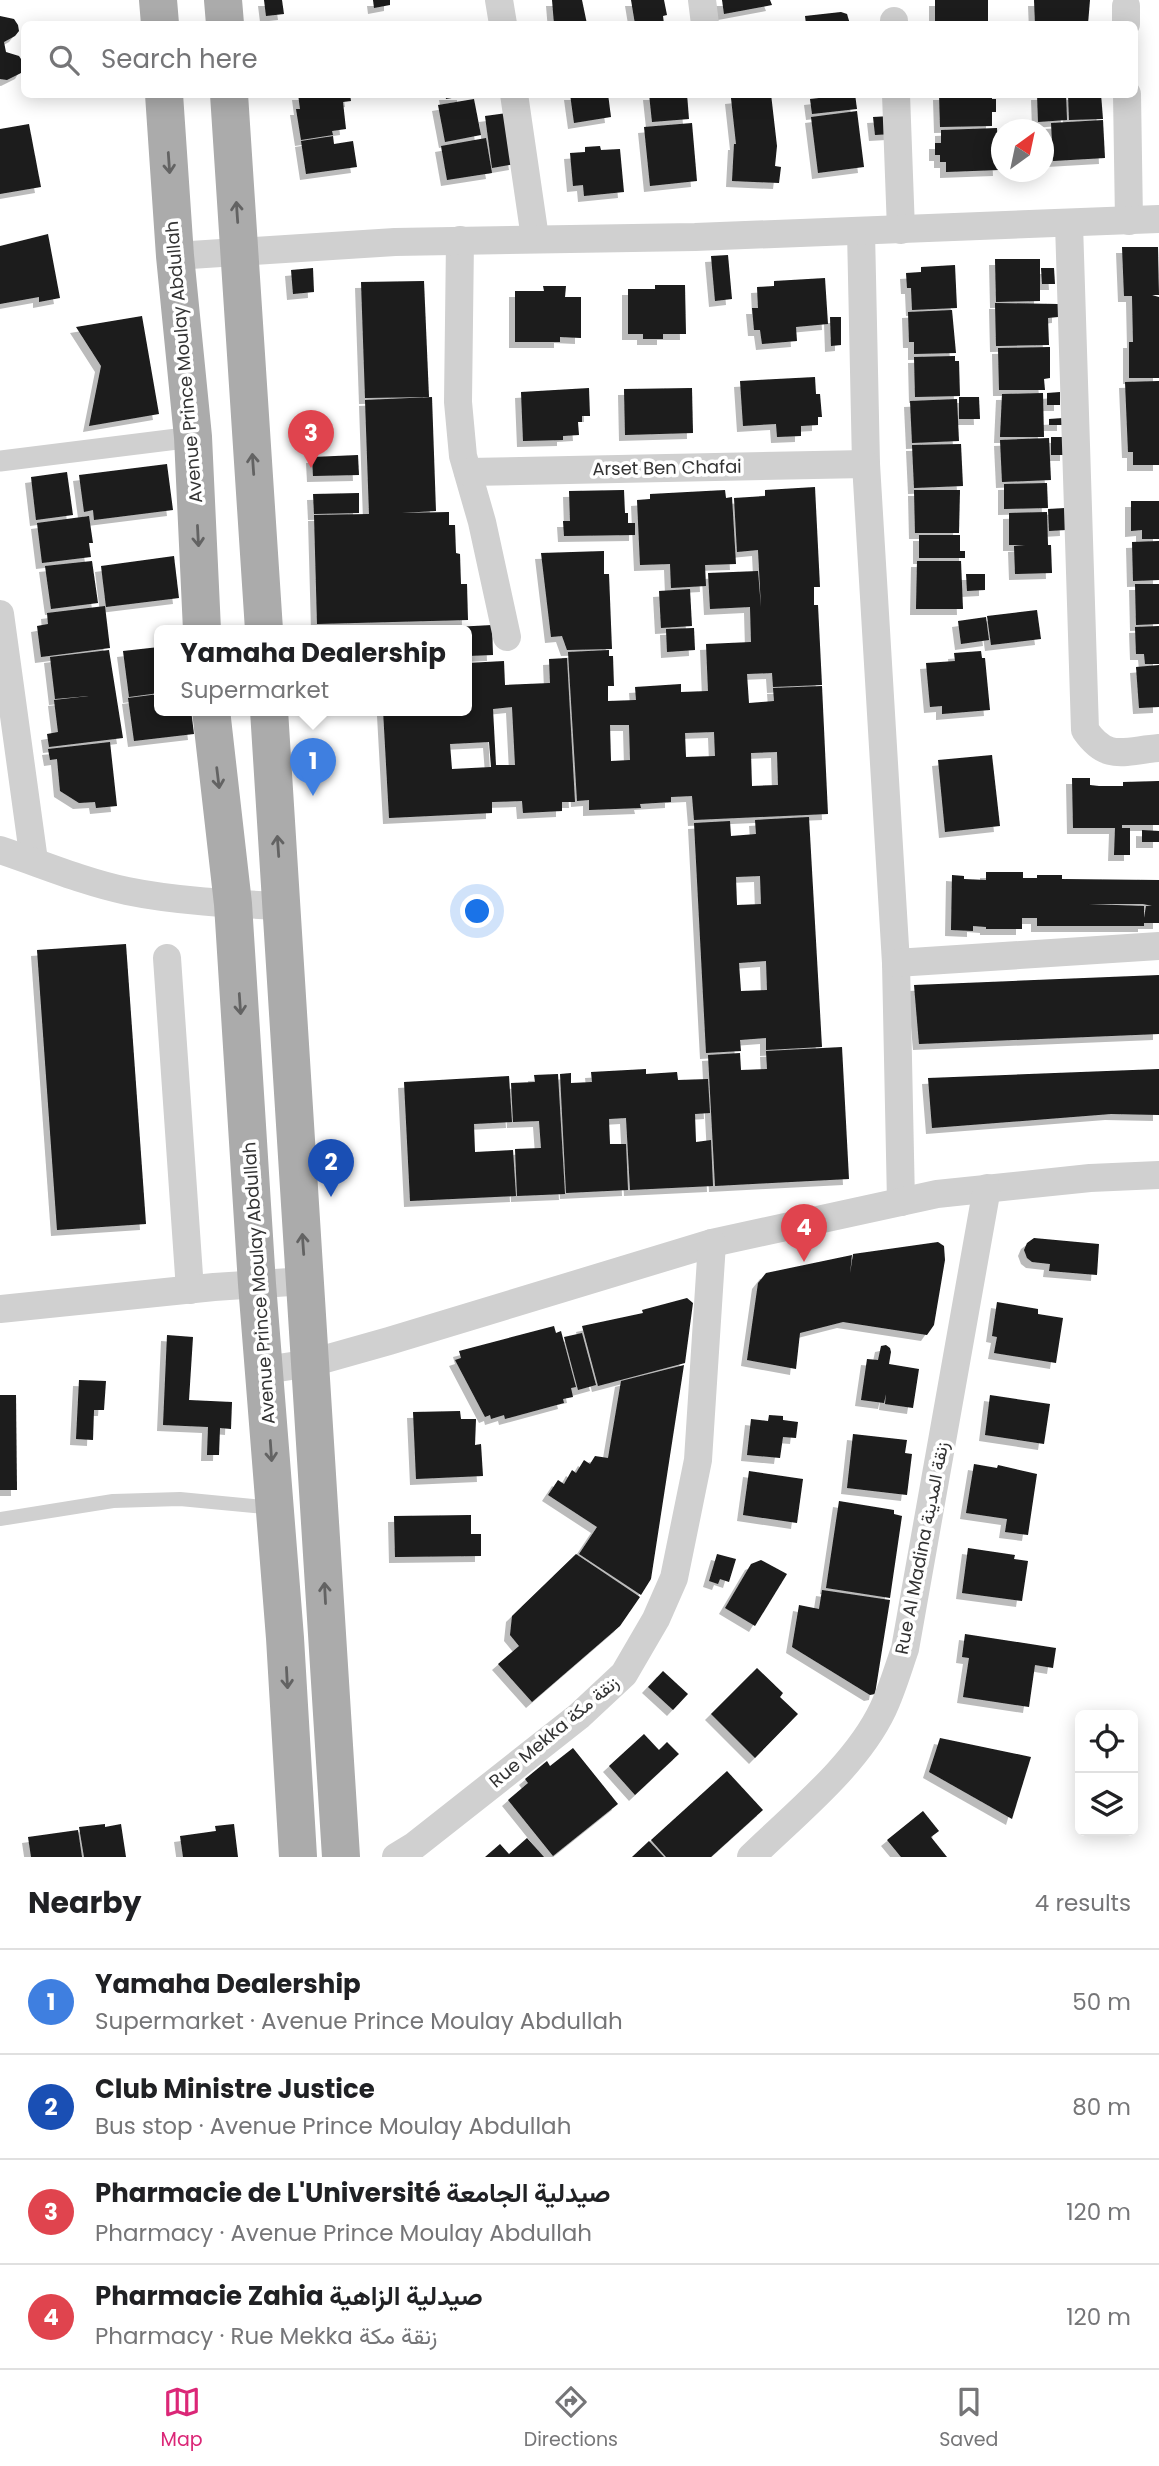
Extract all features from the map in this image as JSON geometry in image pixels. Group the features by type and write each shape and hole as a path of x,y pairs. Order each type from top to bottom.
{"main road":[{"path":"158,0 160,21"},
{"path":"223,0 225,21"},
{"name":"Avenue Prince Moulay Abdullah","path":"164,98 175,256 193,437 202,625"},
{"path":"229,98 264,625"},
{"name":"Avenue Prince Moulay Abdullah","path":"212,716 233,904 298,1857"},
{"path":"269,716 341,1857"},
{"path":"293,1770 335,1766"}],"street":[{"path":"499,0 502,21"},
{"path":"702,0 705,21"},
{"path":"515,98 535,238"},
{"path":"896,98 901,230"},
{"path":"1127,98 1129,221"},
{"path":"175,256 460,240 695,237 1159,219"},
{"path":"1069,224 1084,730 1095,745 1109,752 1159,748"},
{"path":"861,231 866,464 896,963 901,1202"},
{"path":"460,240 458,402 463,456 482,522 507,637"},
{"path":"0,461 193,437"},
{"name":"Arset Ben Chafai","path":"468,472 866,464"},
{"path":"0,614 34,861"},
{"path":"0,850 128,891 233,904 282,906"},
{"path":"896,963 1159,946"},
{"path":"167,958 190,1290"},
{"path":"265,1370 311,1363 712,1243 937,1194 1090,1178 1159,1175"},
{"name":"Rue Al Madina زنقة المدينة","path":"751,1857 840,1770 864,1740 882,1711 898,1668 910,1623 987,1188"},
{"name":"Rue Mekka زنقة مكة","path":"396,1857 414,1846 579,1716 624,1674 656,1619 674,1578 698,1460 712,1243"},
{"path":"0,1309 306,1281"}],"lane":[{"path":"0,1519 113,1501 180,1499 275,1508"}],"building":[{"path":"264,0 282,0 284,14 266,16"},
{"path":"373,0 390,0 390,5 374,8"},
{"path":"552,0 582,0 586,21 554,21"},
{"path":"631,0 664,0 667,15 663,16 664,21 634,21"},
{"path":"722,0 770,0 772,5 724,14"},
{"path":"935,0 988,0 988,21 935,21"},
{"path":"1034,0 1090,0 1088,21 1035,21"},
{"path":"841,12 847,14 849,21 806,21 805,16"},
{"path":"0,16 14,19 18,25 19,31 15,36 4,42 6,52 21,59 21,73 7,80 0,79"},
{"path":"299,98 351,98 351,101 343,102 346,129 332,131 333,135 301,140 296,109 300,109"},
{"path":"571,98 609,98 611,117 574,123"},
{"path":"649,98 687,98 689,119 652,122"},
{"path":"731,98 771,98 777,146 775,166 781,167 779,183 732,181 736,144"},
{"path":"856,98 857,109 812,114 810,99"},
{"path":"939,98 996,99 996,112 992,112 991,126 940,127"},
{"path":"1037,98 1066,98 1067,120 1038,119"},
{"path":"1068,98 1101,98 1103,119 1069,120"},
{"path":"474,99 481,135 445,142 438,105"},
{"path":"857,111 864,167 818,173 811,117"},
{"path":"507,113 515,164 492,168 485,116"},
{"path":"891,116 892,134 875,135 873,117"},
{"path":"1103,120 1105,158 1054,161 1054,123"},
{"path":"692,123 697,181 650,186 644,127"},
{"path":"29,124 41,187 0,194 0,129"},
{"path":"991,128 991,170 946,172 946,162 940,162 940,155 935,155 935,143 941,143 941,130"},
{"path":"333,136 334,144 353,141 357,167 306,174 301,141"},
{"path":"486,138 492,173 447,180 441,146"},
{"path":"600,146 601,150 620,149 624,192 584,196 583,185 573,186 570,153 585,152 585,147"},
{"path":"48,234 60,298 39,302 39,297 0,304 0,246"},
{"path":"1122,247 1158,247 1159,295 1152,295 1159,297 1159,378 1129,378 1129,342 1133,342 1132,296 1124,296"},
{"path":"728,255 732,299 715,301 711,256"},
{"path":"995,259 1040,259 1040,301 996,302"},
{"path":"955,265 957,308 912,310 911,288 907,288 906,273 921,272 921,267"},
{"path":"313,268 314,292 293,294 291,270"},
{"path":"1041,268 1054,268 1055,284 1042,284"},
{"path":"825,278 828,324 796,327 797,341 762,344 760,330 754,330 752,308 758,308 757,287 774,286 774,281"},
{"path":"424,281 429,397 365,398 361,282"},
{"path":"655,285 685,285 686,334 663,334 663,339 643,339 643,334 628,334 628,289 655,289"},
{"path":"543,286 566,286 565,297 581,297 581,338 560,337 560,342 515,342 515,291 544,291"},
{"path":"995,303 1058,304 1058,317 1048,318 1049,345 996,346"},
{"path":"952,310 956,353 914,354 914,342 909,342 908,312"},
{"path":"142,316 159,414 89,426 101,366 76,327"},
{"path":"830,317 841,317 841,345 831,346"},
{"path":"1050,347 1050,378 1044,379 1045,390 999,390 998,348"},
{"path":"955,356 955,361 959,361 960,396 915,397 914,357"},
{"path":"815,377 822,417 818,417 818,425 801,426 801,436 777,437 776,424 743,426 740,381"},
{"path":"1159,381 1159,465 1133,465 1133,452 1128,452 1125,382"},
{"path":"589,388 590,416 582,416 582,422 578,422 579,435 563,436 563,440 523,441 521,392"},
{"path":"692,388 693,433 625,435 624,389"},
{"path":"1060,392 1060,405 1047,405 1047,393"},
{"path":"1043,393 1044,437 1000,437 1002,394"},
{"path":"432,397 436,511 401,513 449,512 449,525 455,525 456,553 460,554 461,584 467,584 468,620 317,624 314,515 369,514 365,400"},
{"path":"959,397 979,397 980,419 959,419"},
{"path":"957,399 959,441 912,443 910,401"},
{"path":"1063,418 1063,425 1049,425 1049,419"},
{"path":"1051,437 1066,437 1066,455 1051,455"},
{"path":"1049,438 1051,480 1002,482 1000,440"},
{"path":"961,444 963,486 914,488 912,445"},
{"path":"358,455 359,475 313,476 312,457"},
{"path":"167,464 173,510 94,520 93,510 84,512 79,475"},
{"path":"67,472 73,515 36,520 31,477"},
{"path":"1047,483 1048,508 1004,509 1004,484"},
{"path":"815,487 820,587 814,587 814,605 818,605 822,685 773,687 772,673 747,674 749,703 774,701 773,688 822,686 828,814 694,820 692,796 671,797 671,802 640,804 641,808 589,810 589,800 577,801 568,652 609,650 609,656 613,656 614,686 608,686 608,701 636,700 635,687 681,684 681,692 708,691 706,644 751,642 750,607 710,609 708,573 758,571 761,608 758,550 737,552 734,498 765,496 765,490","holes":["610,725 629,725 630,760 611,761","714,732 715,756 686,757 685,733","777,752 778,785 752,786 751,753"]},
{"path":"624,490 625,513 628,513 628,523 635,523 635,535 564,536 563,521 570,521 569,491"},
{"path":"725,490 726,498 732,497 736,564 705,565 706,586 671,588 670,564 640,565 637,500 650,499 650,494"},
{"path":"914,490 960,490 959,533 915,533"},
{"path":"359,493 359,513 314,514 313,494"},
{"path":"1131,501 1159,501 1159,539 1142,539 1142,530 1131,531"},
{"path":"1065,508 1066,530 1049,531 1048,509"},
{"path":"1047,512 1052,573 1015,574 1014,546 1025,545 1009,545 1009,513"},
{"path":"89,516 93,543 89,543 91,557 42,563 37,523"},
{"path":"919,535 960,535 960,551 965,551 965,558 919,558"},
{"path":"1159,541 1159,580 1133,581 1132,542"},
{"path":"604,551 604,574 609,574 612,649 567,650 562,636 551,637 541,553"},
{"path":"174,556 179,598 106,607 101,566"},
{"path":"92,561 98,603 51,609 45,566"},
{"path":"917,561 961,561 963,609 916,609"},
{"path":"966,574 985,574 985,590 967,591"},
{"path":"1135,584 1159,584 1159,624 1136,625"},
{"path":"690,589 692,626 661,628 659,591"},
{"path":"105,606 110,648 41,657 37,626 48,624 47,613"},
{"path":"1037,610 1041,639 991,645 987,616"},
{"path":"986,617 989,640 961,644 958,621"},
{"path":"492,625 493,655 472,656 472,626"},
{"path":"1159,626 1159,664 1145,664 1144,654 1136,654 1135,627"},
{"path":"694,628 695,650 667,652 666,629"},
{"path":"154,648 154,694 129,697 123,651"},
{"path":"109,650 123,738 49,747 47,734 58,732 54,700 89,696 55,699 50,657"},
{"path":"981,651 982,658 985,658 990,710 942,714 942,706 930,707 926,663 955,661 954,653"},
{"path":"567,658 575,802 562,802 562,811 523,813 522,801 492,802 492,813 389,818 383,716 472,716 472,663 504,661 505,685 550,683 549,659","holes":["512,707 515,765 496,765 493,709","489,742 491,767 452,769 450,744"]},
{"path":"1159,665 1159,707 1139,708 1136,667"},
{"path":"154,695 154,716 192,716 194,734 134,741 128,698"},
{"path":"110,742 117,806 96,808 95,802 79,803 60,791 57,759 50,760 48,749"},
{"path":"992,755 1000,826 945,832 938,760"},
{"path":"1072,778 1090,778 1090,785 1099,786 1159,781 1159,825 1122,825 1122,828 1130,828 1130,855 1114,855 1115,828 1073,828"},
{"path":"809,817 822,1047 766,1050 766,1038 740,1040 741,1051 706,1053 694,823 730,821 731,836 756,834 755,820","holes":["760,876 761,904 737,905 736,877","766,961 767,990 741,991 739,963"]},
{"path":"1142,830 1159,831 1159,842 1142,842"},
{"path":"986,872 1023,872 1023,878 1062,875 1062,879 1159,880 1159,923 1144,923 1144,926 1037,926 1037,918 1022,918 1022,929 986,929 973,926 973,931 951,930 952,875 964,876 964,879 986,880","holes":["1088,904 1152,906 1146,906 1144,918 1144,906"]},
{"path":"126,944 146,1224 57,1230 37,950"},
{"path":"1159,975 1159,1034 919,1044 914,985"},
{"path":"842,1047 849,1179 715,1186 708,1055 740,1053 741,1070 767,1069 766,1051"},
{"path":"646,1069 646,1074 677,1072 678,1080 708,1079 710,1113 695,1114 696,1142 711,1140 713,1186 630,1190 626,1118 609,1119 610,1144 626,1144 628,1190 566,1193 560,1074 571,1073 571,1083 592,1082 591,1072"},
{"path":"1159,1069 1159,1115 1111,1114 932,1128 928,1078"},
{"path":"558,1074 565,1194 517,1196 515,1149 541,1148 539,1121 513,1122 511,1083 535,1082 534,1075"},
{"path":"509,1076 512,1122 474,1124 475,1152 513,1150 516,1196 410,1201 404,1082"},
{"path":"1034,1238 1099,1244 1097,1275 1049,1271 1050,1264 1032,1262 1024,1250 1027,1243"},
{"path":"938,1242 944,1246 945,1260 934,1325 927,1335 843,1322 800,1333 796,1369 747,1360 758,1283 766,1273 852,1255 850,1274 853,1254"},
{"path":"687,1298 693,1303 685,1363 598,1386 582,1326 643,1313 642,1310"},
{"path":"997,1302 1038,1309 1038,1314 1063,1318 1056,1363 994,1353 997,1337 992,1336"},
{"path":"554,1326 556,1333 561,1331 576,1387 571,1388 573,1397 563,1399 564,1403 505,1419 504,1415 491,1419 490,1415 485,1417 455,1360 461,1358 459,1351"},
{"path":"582,1333 596,1385 578,1390 564,1337"},
{"path":"167,1335 193,1337 189,1400 232,1402 231,1429 220,1428 219,1455 207,1455 208,1427 163,1425"},
{"path":"886,1345 891,1352 889,1364 919,1369 913,1408 885,1404 886,1394 884,1403 861,1400 867,1359 878,1360 881,1346"},
{"path":"684,1365 651,1579 641,1595 579,1554 597,1527 548,1495 558,1480 564,1484 572,1470 576,1473 584,1460 590,1464 595,1456 608,1458 621,1381"},
{"path":"79,1380 106,1381 104,1410 94,1410 93,1440 76,1439"},
{"path":"0,1395 16,1395 17,1490 0,1490"},
{"path":"990,1395 1050,1404 1044,1444 985,1435"},
{"path":"460,1411 461,1419 476,1419 475,1445 481,1444 483,1476 416,1479 413,1412"},
{"path":"769,1415 783,1416 783,1420 798,1422 796,1438 783,1437 780,1458 747,1455 751,1419 768,1421"},
{"path":"853,1434 907,1440 905,1453 912,1454 907,1495 847,1488"},
{"path":"974,1464 997,1468 998,1465 1037,1474 1028,1535 1005,1532 1007,1519 966,1513"},
{"path":"749,1471 803,1479 797,1523 743,1515"},
{"path":"839,1501 894,1510 894,1514 902,1516 890,1598 826,1588"},
{"path":"471,1515 471,1534 481,1534 481,1556 395,1557 394,1516"},
{"path":"968,1548 1015,1555 1014,1559 1028,1561 1022,1601 962,1593"},
{"path":"576,1554 640,1597 620,1626 532,1702 498,1664 519,1646 510,1635 512,1616"},
{"path":"717,1554 736,1559 729,1582 720,1579 718,1584 709,1581"},
{"path":"761,1560 787,1574 755,1626 725,1608 751,1564"},
{"path":"822,1590 890,1600 875,1694 870,1695 792,1647 799,1605 819,1609"},
{"path":"965,1634 1056,1648 1053,1668 1035,1665 1029,1707 963,1697 969,1658 962,1657"},
{"path":"757,1668 783,1693 780,1697 798,1714 755,1758 711,1714"},
{"path":"663,1671 688,1694 673,1710 648,1687"},
{"path":"644,1734 659,1750 667,1742 679,1754 635,1795 609,1766"},
{"path":"940,1738 1031,1757 1012,1819 929,1772"},
{"path":"573,1748 618,1804 553,1856 508,1800 528,1783 525,1779 547,1761 550,1766"},
{"path":"727,1771 763,1810 711,1857 666,1857 651,1840"},
{"path":"923,1811 939,1831 931,1837 947,1857 901,1857 887,1840"},
{"path":"105,1824 105,1827 121,1824 126,1857 84,1857 79,1827"},
{"path":"234,1824 238,1857 183,1857 180,1836 216,1831 215,1826"},
{"path":"78,1830 82,1857 31,1857 28,1837"},
{"path":"527,1838 544,1857 485,1857 500,1844 509,1854"},
{"path":"649,1841 664,1857 632,1857"}],"place":[{"name":"Pharmacie de L'Université صيدلية الجامعة","path":"311,468"},
{"name":"Yamaha Dealership","path":"313,796"},
{"name":"Club Ministre Justice","path":"331,1197"},
{"name":"Pharmacie Zahia صيدلية الزاهية","path":"804,1262"}]}
